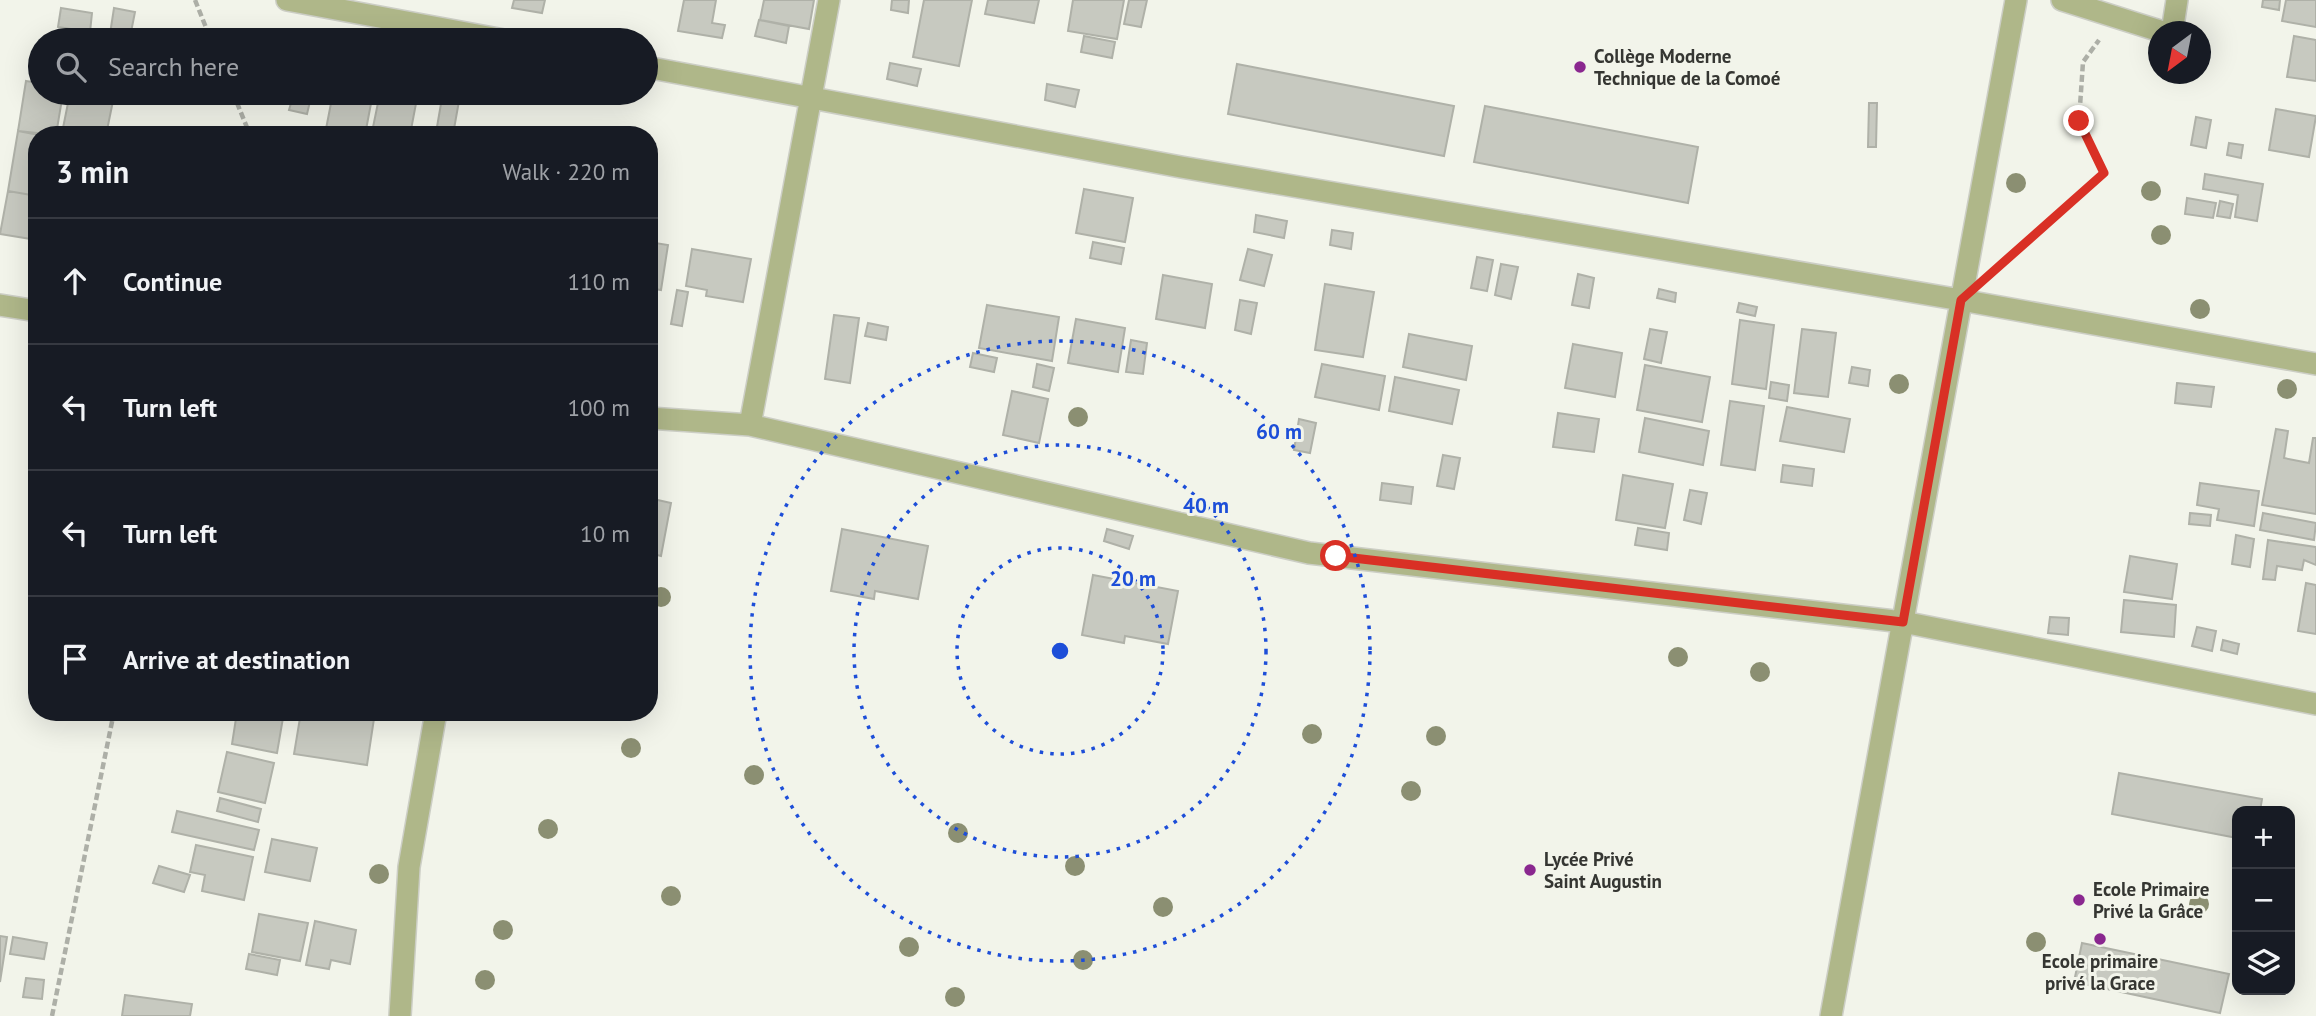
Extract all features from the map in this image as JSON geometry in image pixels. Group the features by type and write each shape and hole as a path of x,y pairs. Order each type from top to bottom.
{"street":[{"path":"287,0 439,28"},
{"path":"750,425 829,0"},
{"path":"1831,1016 2015,0"},
{"path":"2062,0 2148,28"},
{"path":"2174,21 2177,0"},
{"path":"658,68 1181,167 1961,300 2316,364"},
{"path":"0,305 28,310"},
{"path":"658,419 750,425 1309,553 1903,622 2316,704"},
{"path":"400,1016 410,867 434,721"}],"path":[{"path":"195,0 206,28"},
{"path":"1961,300 2104,173 2079,121 2083,62 2114,18"},
{"path":"238,105 246,126"},
{"path":"52,1016 112,721"}],"building":[{"path":"514,0 545,0 542,13 512,8"},
{"path":"684,0 716,0 712,23 725,25 722,38 678,31"},
{"path":"764,0 814,0 809,29 760,20"},
{"path":"892,0 909,0 908,13 891,10"},
{"path":"924,0 972,0 959,66 913,57"},
{"path":"988,0 1039,0 1034,23 985,14"},
{"path":"1073,0 1124,0 1117,39 1068,31"},
{"path":"1129,0 1147,0 1141,27 1124,24"},
{"path":"2263,0 2280,0 2279,10 2262,7"},
{"path":"2286,0 2316,0 2316,27 2282,21"},
{"path":"61,8 92,13 90,28 58,27"},
{"path":"114,8 135,12 132,28 111,28"},
{"path":"759,20 789,26 786,43 755,36"},
{"path":"1084,36 1115,42 1112,58 1081,52"},
{"path":"2294,36 2316,40 2316,81 2287,77"},
{"path":"890,63 921,69 917,86 887,79"},
{"path":"1237,64 1454,106 1444,156 1228,114"},
{"path":"28,81 28,105 61,105 58,126 28,126 28,132 18,131"},
{"path":"1047,84 1079,90 1075,107 1045,100"},
{"path":"1869,103 1877,103 1876,147 1868,147"},
{"path":"68,105 112,105 108,126 63,126"},
{"path":"290,105 309,105 307,114 289,110"},
{"path":"331,105 371,105 367,126 327,126"},
{"path":"378,105 416,105 412,126 373,126"},
{"path":"441,105 458,105 455,126 437,126"},
{"path":"1485,106 1698,147 1688,203 1474,162"},
{"path":"2276,109 2316,116 2309,157 2269,150"},
{"path":"2196,117 2211,120 2206,148 2191,145"},
{"path":"18,131 28,133 28,194 8,191"},
{"path":"2229,143 2243,145 2241,158 2227,155"},
{"path":"2205,174 2263,184 2257,221 2235,217 2238,195 2203,189"},
{"path":"1084,189 1133,198 1125,242 1076,233"},
{"path":"8,191 28,194 28,239 0,234"},
{"path":"2187,198 2216,203 2213,218 2185,214"},
{"path":"2220,201 2233,204 2230,218 2217,216"},
{"path":"1256,215 1287,221 1284,238 1254,232"},
{"path":"1332,230 1353,233 1351,249 1330,245"},
{"path":"1093,242 1124,248 1121,264 1090,258"},
{"path":"658,243 668,245 661,290 658,290"},
{"path":"692,249 751,259 743,302 706,296 707,290 686,286"},
{"path":"1248,249 1272,255 1264,286 1240,280"},
{"path":"1477,257 1493,260 1487,291 1471,288"},
{"path":"1501,264 1518,267 1511,299 1495,295"},
{"path":"1578,274 1594,278 1589,308 1572,305"},
{"path":"1163,275 1212,284 1205,328 1156,319"},
{"path":"1325,284 1374,292 1363,357 1315,350"},
{"path":"1659,289 1676,293 1675,302 1657,298"},
{"path":"677,290 688,292 682,326 671,324"},
{"path":"1240,300 1257,303 1251,334 1235,330"},
{"path":"1739,303 1757,307 1755,316 1737,312"},
{"path":"987,305 1059,317 1052,361 979,348"},
{"path":"834,315 859,318 850,383 825,379"},
{"path":"1076,319 1125,328 1118,372 1068,363"},
{"path":"1740,320 1774,325 1766,389 1732,384"},
{"path":"868,323 888,327 886,340 865,336"},
{"path":"1650,329 1667,332 1661,363 1644,359"},
{"path":"1802,329 1836,333 1828,397 1794,393"},
{"path":"1409,334 1472,346 1466,380 1403,367"},
{"path":"1131,340 1147,343 1143,374 1126,372"},
{"path":"1573,344 1622,353 1615,397 1565,388"},
{"path":"973,353 997,358 994,372 970,367"},
{"path":"1037,364 1054,368 1049,391 1033,387"},
{"path":"1322,364 1385,376 1379,410 1315,397"},
{"path":"1645,365 1710,377 1702,422 1637,410"},
{"path":"1852,367 1870,370 1868,386 1849,383"},
{"path":"1395,377 1459,390 1452,424 1389,411"},
{"path":"1771,382 1789,385 1787,401 1769,398"},
{"path":"2177,383 2214,387 2211,407 2175,403"},
{"path":"1012,391 1048,399 1039,443 1003,435"},
{"path":"1730,401 1764,406 1755,470 1721,465"},
{"path":"1787,407 1850,419 1844,452 1780,441"},
{"path":"1558,413 1599,419 1594,452 1553,447"},
{"path":"1645,418 1709,431 1703,465 1639,452"},
{"path":"1299,419 1316,423 1310,453 1294,450"},
{"path":"2276,429 2288,431 2284,458 2309,463 2313,438 2316,438 2316,514 2262,505"},
{"path":"1443,455 1460,458 1454,489 1437,486"},
{"path":"1783,465 1814,469 1812,486 1781,482"},
{"path":"1623,475 1673,484 1665,528 1616,520"},
{"path":"1382,483 1413,487 1411,504 1380,500"},
{"path":"2200,483 2259,491 2254,526 2217,520 2219,509 2197,505"},
{"path":"1690,490 1707,493 1701,524 1684,520"},
{"path":"658,500 671,503 661,556 658,555"},
{"path":"2190,513 2211,515 2210,526 2189,524"},
{"path":"2263,513 2316,523 2314,540 2260,530"},
{"path":"1638,528 1669,533 1667,550 1635,545"},
{"path":"842,529 928,546 918,599 875,591 874,599 831,591"},
{"path":"1107,529 1133,536 1129,549 1104,541"},
{"path":"2236,535 2254,539 2250,567 2232,564"},
{"path":"2268,540 2316,547 2316,565 2304,560 2302,570 2277,566 2275,580 2263,579"},
{"path":"2130,556 2177,564 2172,599 2124,592"},
{"path":"1093,575 1178,591 1168,644 1125,636 1124,643 1082,635"},
{"path":"2306,583 2316,585 2316,634 2298,631"},
{"path":"2124,600 2176,605 2174,637 2121,632"},
{"path":"2050,617 2069,618 2068,635 2048,633"},
{"path":"2197,627 2216,631 2212,651 2192,646"},
{"path":"2223,640 2239,644 2237,654 2221,650"},
{"path":"236,721 282,721 277,753 232,744"},
{"path":"300,721 374,721 367,765 294,754"},
{"path":"227,752 274,763 265,803 218,792"},
{"path":"2119,773 2262,799 2261,806 2232,806 2232,837 2112,814"},
{"path":"220,798 261,809 258,822 217,811"},
{"path":"177,811 259,830 254,850 172,832"},
{"path":"272,839 317,848 310,881 265,872"},
{"path":"196,845 253,857 244,900 202,891 205,875 190,872"},
{"path":"159,866 190,875 184,892 153,883"},
{"path":"259,914 308,923 300,961 252,952"},
{"path":"315,921 356,930 350,964 331,960 329,969 306,965"},
{"path":"0,936 7,937 0,982"},
{"path":"13,937 47,943 44,959 10,954"},
{"path":"2082,943 2229,974 2220,1013 2074,982"},
{"path":"249,954 280,960 277,975 246,969"},
{"path":"26,978 44,980 42,999 23,997"},
{"path":"125,995 192,1004 190,1016 122,1016"}],"place":[{"name":"Collège Moderne Technique de la Comoé","path":"1580,67"},
{"name":"Lycée Privé Saint Augustin","path":"1530,870"},
{"name":"Ecole Primaire Privé la Grâce","path":"2079,900"},
{"name":"Ecole primaire privé la Grace","path":"2100,939"}],"route":[{"path":"1336,556 1903,622 1961,300 2104,173 2079,121"}]}
